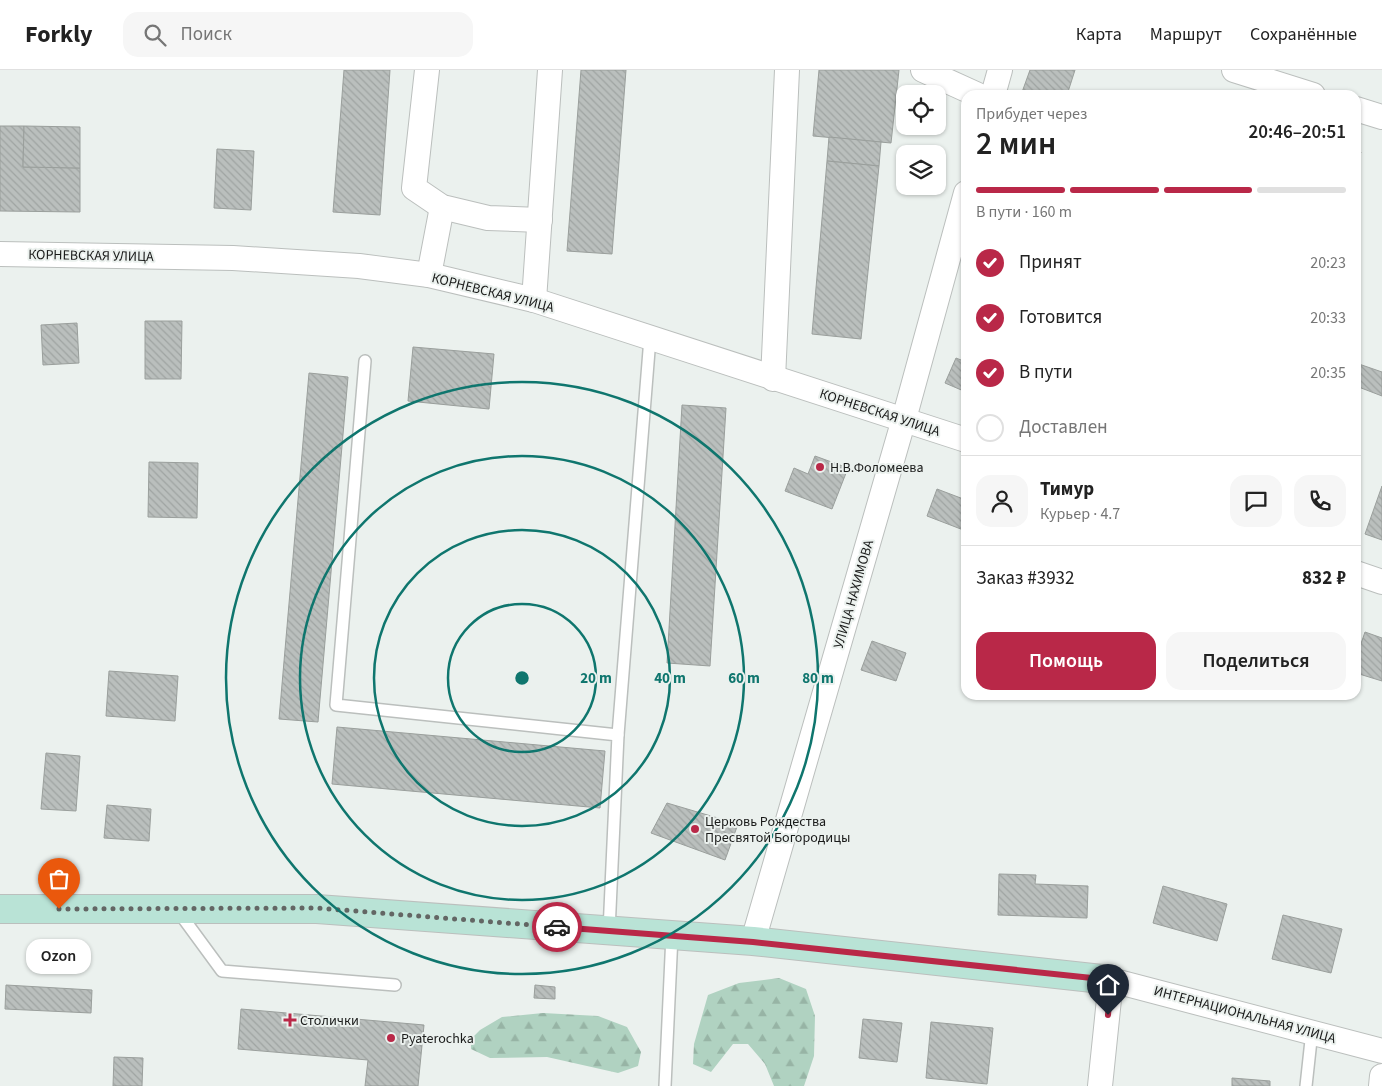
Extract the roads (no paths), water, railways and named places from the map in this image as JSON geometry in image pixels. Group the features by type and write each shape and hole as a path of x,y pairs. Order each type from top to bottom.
{"street":[{"path":"427,70 414,188 442,207 488,218 540,220"},
{"path":"534,300 550,70"},
{"path":"773,379 787,70"},
{"path":"923,70 967,90"},
{"path":"994,90 1000,70"},
{"path":"1234,70 1297,90"},
{"path":"1361,111 1382,117"},
{"path":"430,275 442,207"},
{"name":"УЛИЦА НАХИМОВА","path":"753,942 904,419 961,211"},
{"name":"КОРНЕВСКАЯ УЛИЦА","path":"0,254 233,258 359,266 430,275 534,300 773,379 961,438"},
{"path":"1361,575 1382,582"},
{"name":"ИНТЕРНАЦИОНАЛЬНАЯ УЛИЦА","path":"0,909 317,908 753,942 1111,980 1382,1050"},
{"path":"1100,1086 1111,980"},
{"path":"1381,1086 1382,1076"}],"lane":[{"path":"609,931 618,735 650,338"},
{"path":"365,361 336,705 618,735"},
{"path":"176,908 222,972 395,985"},
{"path":"665,1086 672,935"},
{"path":"1306,1086 1312,1031"}],"place":[{"name":"Н.В.Фоломеева","path":"820,467"},
{"name":"Церковь Рождества Пресвятой Богородицы","path":"695,829"},
{"name":"Ozon","path":"59,909"},
{"name":"Столички","path":"290,1020"},
{"name":"Pyaterochka","path":"391,1038"}]}
